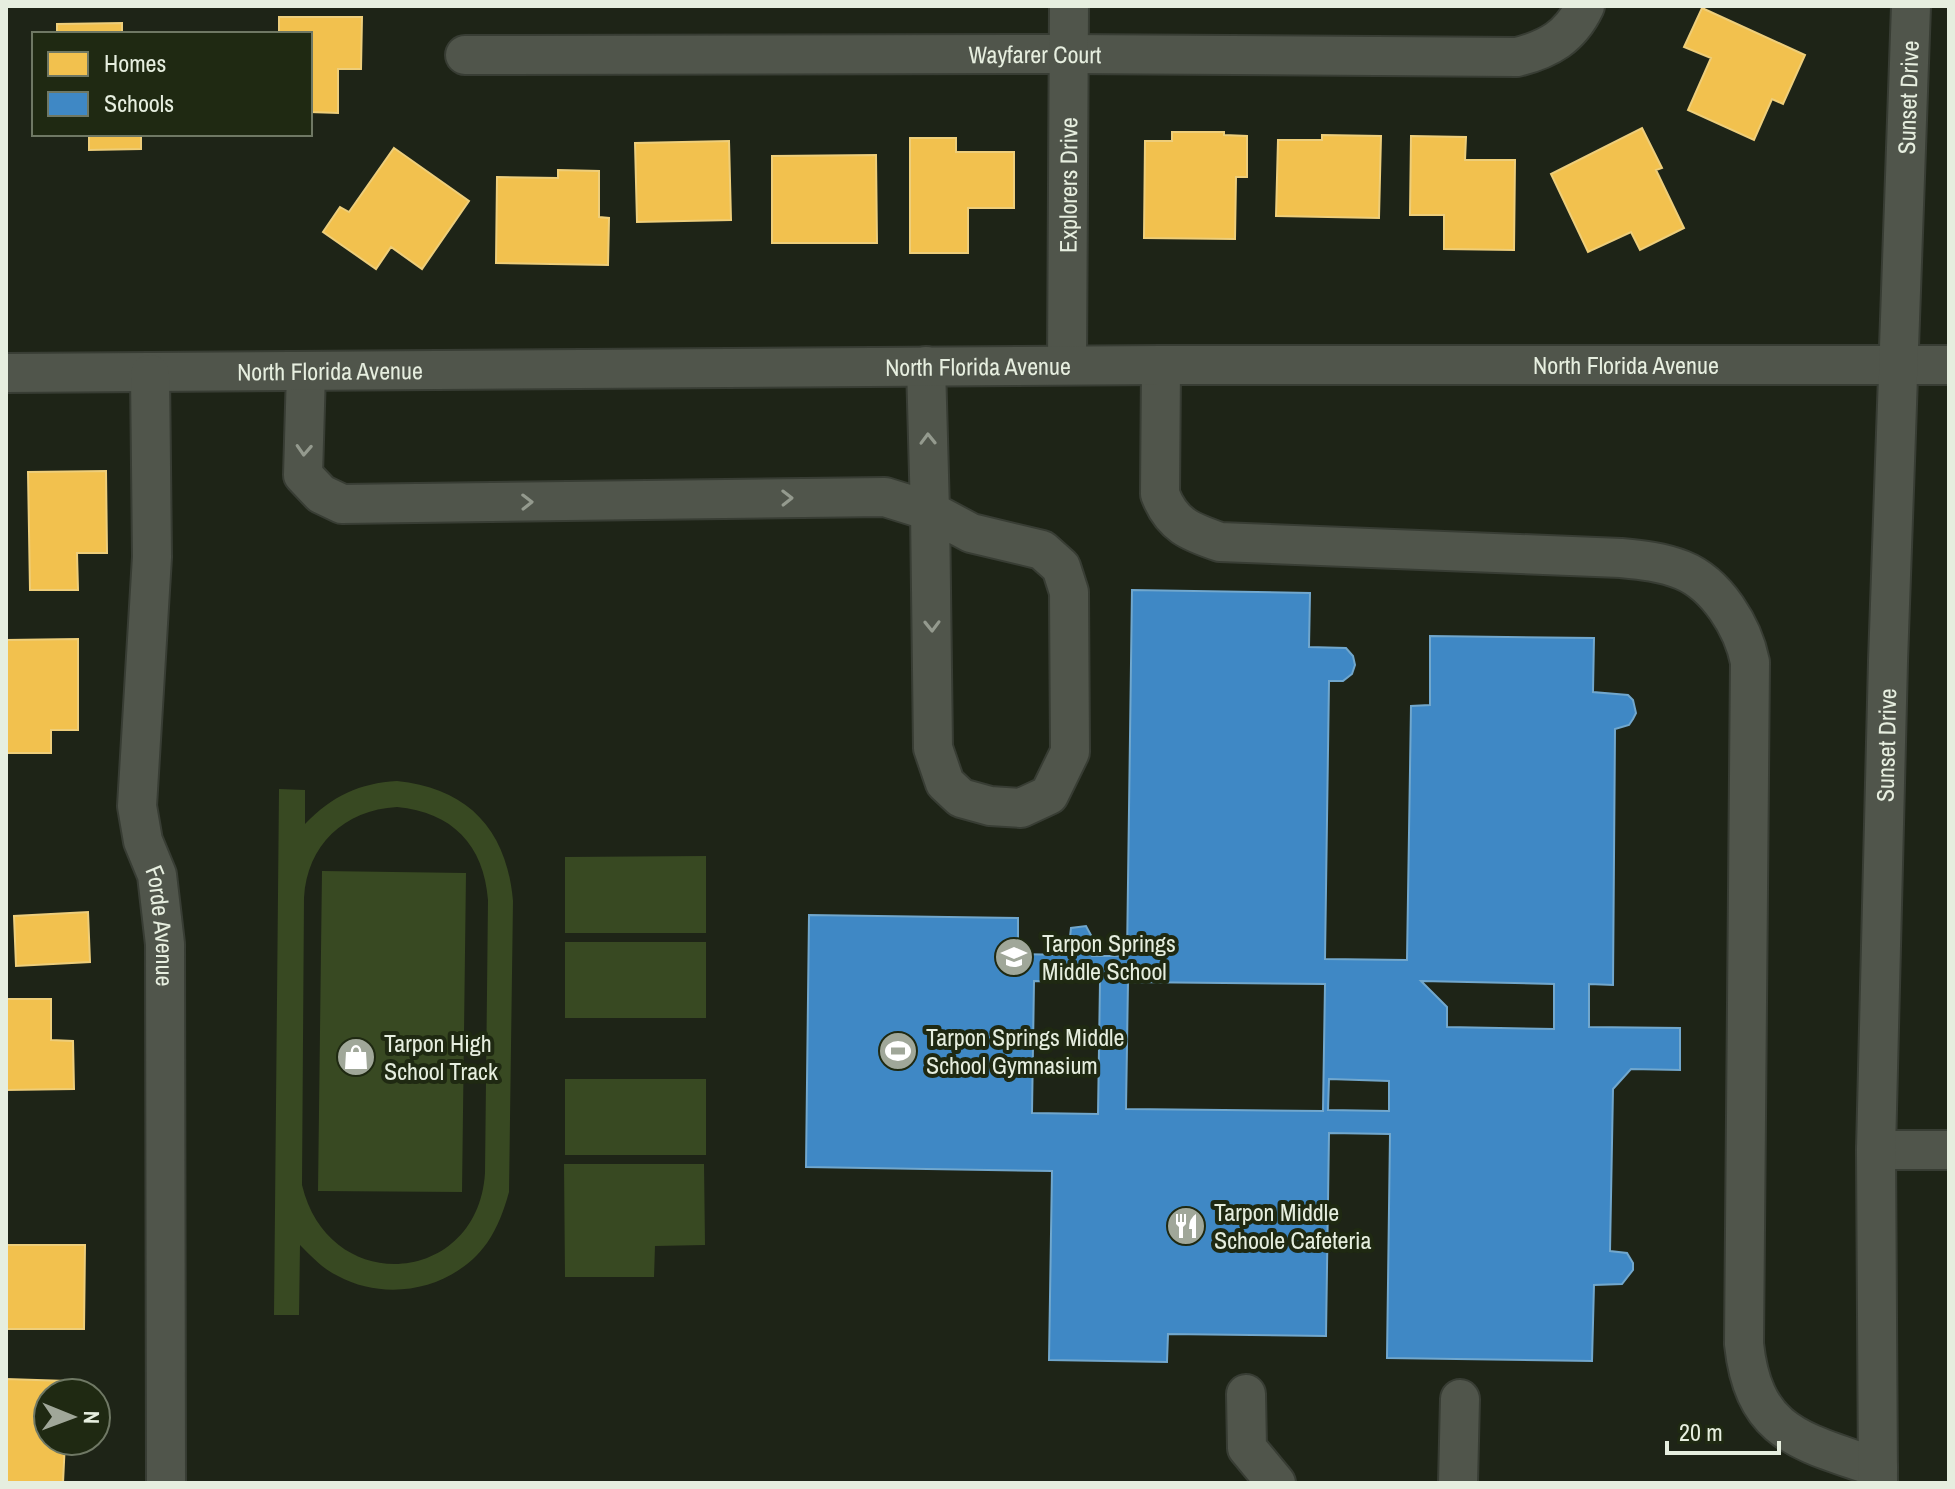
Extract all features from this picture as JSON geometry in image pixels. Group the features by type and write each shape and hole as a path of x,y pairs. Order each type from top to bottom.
{"street":[{"name":"Explorers Drive","path":"1067,365 1069,6"},
{"name":"Wayfarer Court","path":"465,55 1517,57 1540,51 1558,41 1574,26 1585,6"},
{"name":"Sunset Drive","path":"1878,1475 1876,1150 1897,364 1911,6"},
{"name":"North Florida Avenue","path":"6,373 1067,365 1949,365"},
{"path":"1161,365 1160,494 1167,511 1181,525 1197,534 1220,542 1621,558 1655,562 1685,571 1705,585 1722,603 1746,643 1750,662 1746,1365 1761,1401 1771,1418 1784,1431 1878,1475"},
{"path":"306,372 303,475 321,494 342,504 885,497 930,511 971,533 1042,550 1061,567 1069,592 1070,752 1049,795 1021,808 990,806 961,798 945,783 933,748 930,511 926,366"},
{"name":"Forde Avenue","path":"150,374 152,557 137,806 143,841 157,875 165,944 166,1483"},
{"path":"1876,1150 1949,1150"},
{"path":"1246,1394 1247,1448 1276,1483"},
{"path":"1458,1483 1460,1399"}],"green space":[{"path":"397,781 422,785 463,803 492,834 509,876 513,901 509,1192 494,1231 473,1259 439,1281 419,1287 398,1290 357,1284 327,1270 300,1245 299,1315 274,1315 279,789 305,790 305,824 347,793","holes":["397,807 417,810 449,824 462,835 480,863 485,880 488,900 485,1173 476,1211 457,1238 431,1256 401,1264 370,1261 341,1247 317,1222 302,1185 304,898 312,862 321,847 345,823 378,810"]},
{"path":"706,856 706,933 565,933 565,857"},
{"path":"322,871 466,873 462,1192 318,1191"},
{"path":"565,942 706,942 706,1018 565,1018"},
{"path":"565,1079 706,1079 706,1155 565,1155"},
{"path":"564,1164 704,1164 705,1245 655,1246 654,1277 565,1277"}],"building: Homes":[{"path":"1702,8 1805,55 1783,104 1772,99 1754,140 1688,110 1711,58 1684,47"},
{"path":"279,17 362,17 361,69 338,69 338,113 312,112 312,32 279,32"},
{"path":"122,23 122,32 57,32 57,24"},
{"path":"1642,128 1662,168 1656,170 1684,228 1640,250 1631,232 1588,252 1551,174"},
{"path":"1172,132 1224,132 1224,135 1247,136 1247,177 1236,177 1235,239 1144,238 1145,141 1172,141"},
{"path":"1322,135 1381,136 1379,218 1276,216 1278,140 1322,140"},
{"path":"89,136 141,136 141,149 89,150"},
{"path":"1411,136 1466,137 1465,160 1515,160 1514,250 1444,249 1444,215 1410,215"},
{"path":"910,138 956,138 956,152 1014,152 1014,208 968,208 968,253 910,253"},
{"path":"729,141 731,220 637,222 635,143"},
{"path":"394,148 469,201 422,269 391,247 376,269 323,232 340,207 349,212"},
{"path":"876,155 877,243 772,243 772,156"},
{"path":"558,170 599,171 599,217 609,218 608,265 496,263 497,177 558,178"},
{"path":"106,471 107,553 77,553 78,590 30,590 28,472"},
{"path":"78,639 78,730 51,730 51,753 6,753 6,640"},
{"path":"88,912 90,962 16,966 14,916"},
{"path":"6,999 51,999 51,1040 73,1041 74,1089 6,1090"},
{"path":"6,1245 85,1245 84,1329 6,1329"},
{"path":"6,1379 32,1380 32,1457 64,1457 63,1483 6,1483"}],"building: Schools":[{"path":"1132,590 1310,593 1309,647 1346,648 1353,656 1355,665 1352,674 1343,681 1329,681 1325,959 1407,960 1411,706 1430,705 1430,636 1594,638 1593,692 1628,695 1633,700 1636,713 1629,725 1615,729 1613,985 1589,984 1589,1027 1680,1028 1680,1070 1631,1069 1613,1089 1610,1251 1627,1253 1633,1270 1622,1284 1594,1285 1592,1361 1387,1358 1390,1134 1329,1133 1326,1336 1168,1334 1167,1362 1049,1360 1052,1171 806,1167 809,915 1018,918 1018,954 1068,955 1071,928 1086,926 1092,937 1092,956 1127,956","holes":["1034,981 1100,982 1098,1114 1032,1113","1421,981 1554,984 1554,1029 1447,1027 1447,1007","1128,982 1325,984 1323,1111 1126,1109","1329,1079 1389,1081 1389,1111 1328,1110"]}],"place":[{"name":"Tarpon Springs Middle School","path":"1014,957"},
{"name":"Tarpon Springs Middle School Gymnasium","path":"898,1051"},
{"name":"Tarpon High School Track","path":"356,1057"},
{"name":"Tarpon Middle Schoole Cafeteria","path":"1186,1226"}]}
